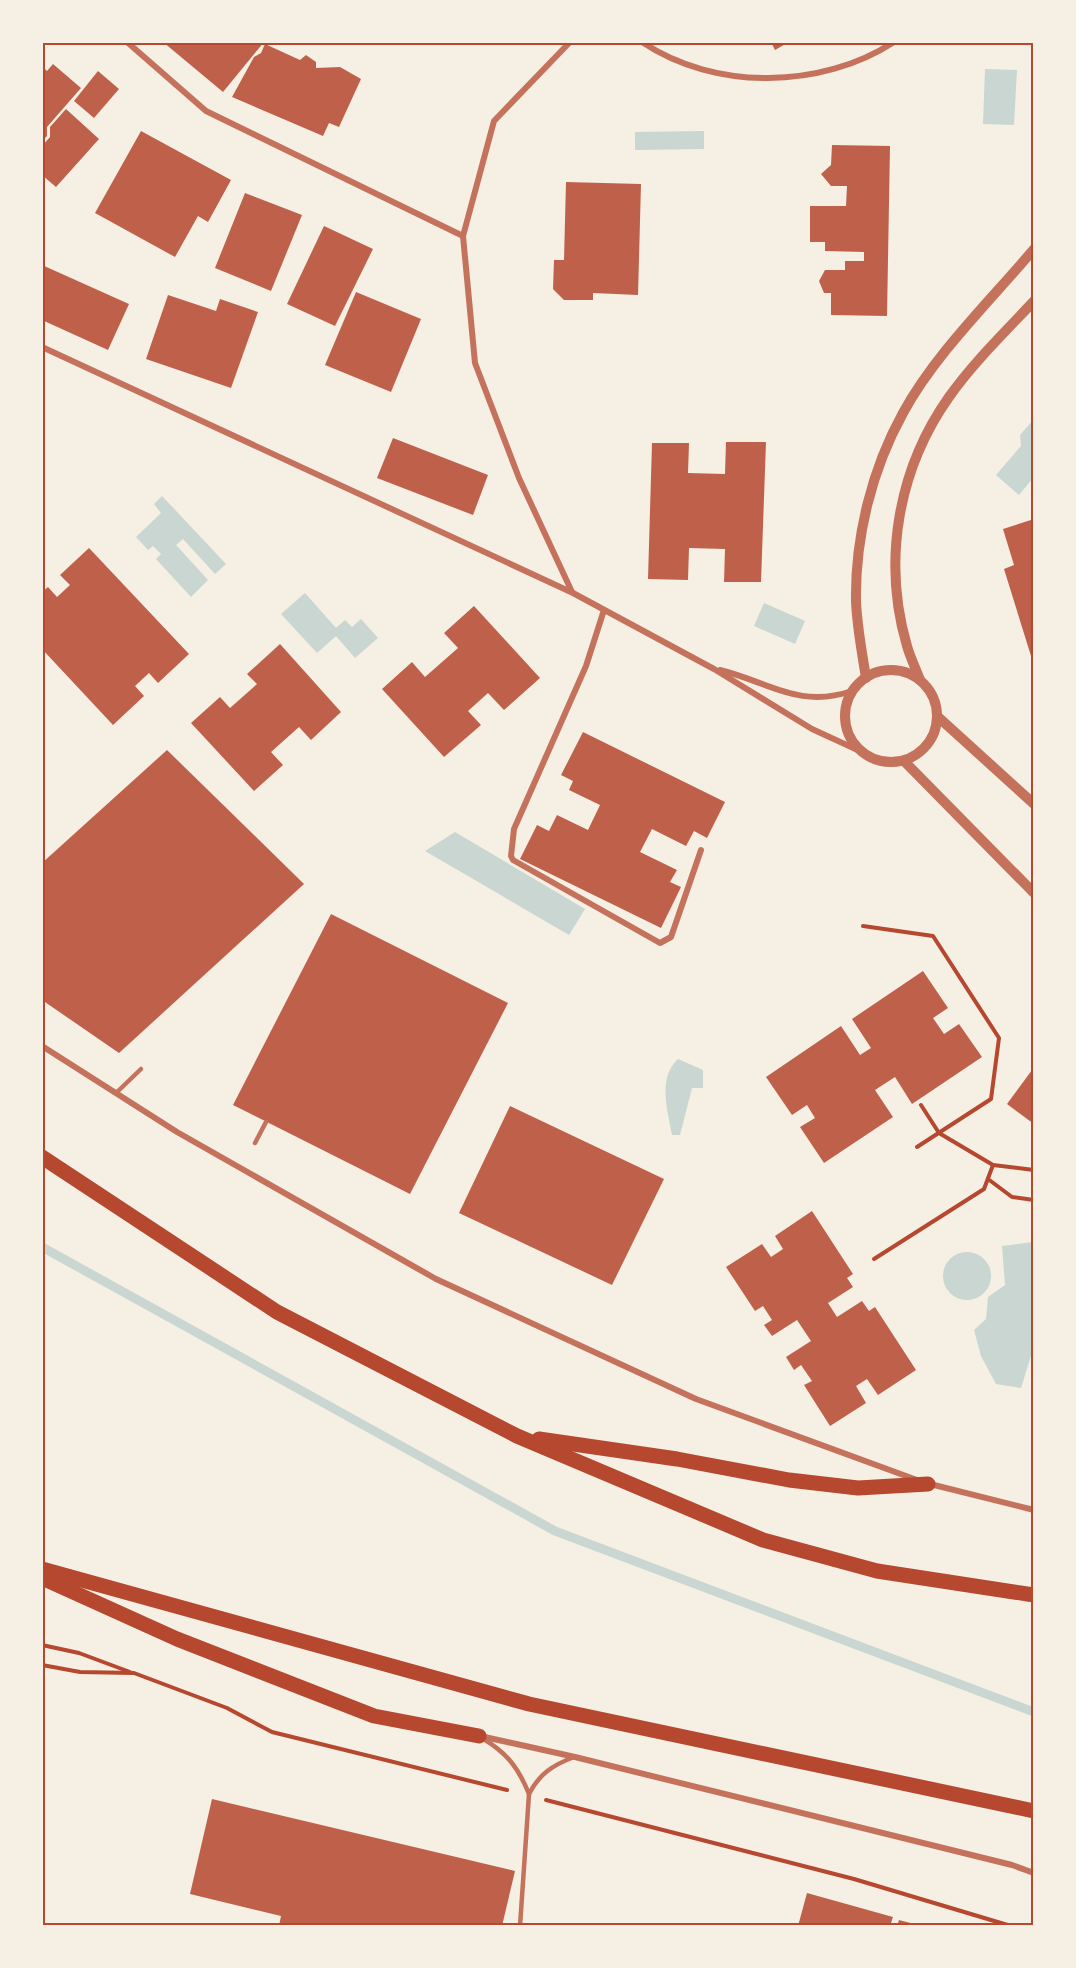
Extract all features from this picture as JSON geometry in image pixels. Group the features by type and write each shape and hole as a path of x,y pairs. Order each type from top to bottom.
{"main road":[{"path":"42,1157 278,1312 517,1436 763,1540 877,1571 1034,1595"},
{"path":"517,1436 677,1459 800,1481 858,1488 928,1484"},
{"path":"42,1569 529,1704 1034,1811"},
{"path":"42,1578 177,1640 374,1716 479,1736"}],"street":[{"path":"127,42 206,111 463,236"},
{"path":"570,42 494,121 463,236 475,363 519,478 573,593"},
{"path":"642,42 676,59 704,69 764,78 824,72 855,62 894,42"},
{"path":"866,678 859,640 856,600 858,562 866,513 886,448 903,412 924,380 1034,249"},
{"path":"920,680 907,646 899,612 895,576 896,540 901,504 909,475 933,421 950,396 1034,301"},
{"path":"42,347 573,593 714,669 812,729 882,761 904,761 917,754 928,744 935,731 937,716 935,702 929,690 920,680 906,672 890,670 874,673 852,691 837,696 794,696 745,676 714,669"},
{"path":"604,610 585,666 514,829 511,856 513,860 660,943 671,937 701,850"},
{"path":"852,691 845,712 848,734 862,752"},
{"path":"937,716 1034,804"},
{"path":"904,761 1034,893"},
{"path":"42,1046 177,1132 436,1279 696,1399 928,1484 1034,1510"},
{"path":"479,1736 574,1757 1011,1864 1034,1873"}],"lane":[{"path":"116,1093 141,1069"},
{"path":"255,1143 266,1122"},
{"path":"479,1736 499,1748 509,1758 521,1775 529,1794"},
{"path":"520,1926 529,1794 548,1770 574,1757"}],"path":[{"path":"863,926 933,936 999,1038 991,1099 917,1147"},
{"path":"921,1105 939,1133 993,1165 1034,1170"},
{"path":"874,1259 984,1189 993,1165"},
{"path":"988,1179 1012,1197 1034,1200"},
{"path":"42,1645 79,1653 227,1708 273,1732 513,1792"},
{"path":"42,1665 80,1672 134,1673"},
{"path":"536,1797 854,1879 1011,1926"}],"shaded area":[{"path":"985,69 1017,70 1014,125 983,124"},
{"path":"704,131 704,149 635,150 635,132"},
{"path":"1034,419 1034,477 1019,495 996,475 1021,446 1020,435"},
{"path":"162,496 226,564 215,574 183,539 176,545 208,580 191,597 156,559 161,554 153,546 148,550 136,537 161,513 154,504"},
{"path":"305,593 336,628 345,620 352,627 361,619 378,638 355,658 336,636 317,653 281,614"},
{"path":"764,603 805,621 795,644 754,626"},
{"path":"455,832 585,909 569,935 425,851"},
{"path":"678,1059 703,1070 703,1088 692,1088 680,1135 672,1135 666,1085 672,1067"},
{"path":"1033,1242 1034,1346 1021,1388 996,1384 981,1356 974,1330 986,1319 988,1297 1005,1285 1002,1246"},
{"path":"962,1252 972,1252 984,1259 991,1271 991,1281 984,1293 972,1300 962,1300 947,1289 943,1281 943,1271 954,1256"}],"building":[{"path":"163,42 264,42 223,92"},
{"path":"771,42 789,42 775,50"},
{"path":"265,44 300,60 306,55 316,62 316,68 340,67 361,79 339,127 329,123 323,136 232,97 254,57 261,53"},
{"path":"53,64 81,88 47,127 47,136 42,141 42,66 47,71"},
{"path":"98,71 119,89 94,118 74,101"},
{"path":"66,109 99,139 56,187 42,175 42,146 50,137 50,127"},
{"path":"141,131 231,180 208,222 198,216 175,257 95,213"},
{"path":"832,145 890,146 887,316 831,315 831,293 824,293 819,281 825,270 845,270 845,261 864,261 864,252 825,251 825,242 810,242 810,206 846,206 847,186 831,186 821,174 831,165"},
{"path":"566,182 641,184 638,295 593,293 593,300 564,300 553,289 554,260 564,260"},
{"path":"245,193 302,215 271,291 215,268"},
{"path":"324,226 373,249 335,326 287,304"},
{"path":"42,265 129,304 108,350 42,320"},
{"path":"356,292 421,319 391,392 325,365"},
{"path":"168,295 216,311 220,299 258,312 231,388 146,359"},
{"path":"393,438 488,475 473,515 377,478"},
{"path":"726,442 766,442 761,582 724,582 725,549 689,548 688,580 648,579 652,443 689,443 688,473 725,474"},
{"path":"1034,519 1034,655 1031,656 1004,569 1014,565 1003,529"},
{"path":"89,548 189,654 158,683 149,673 135,686 144,696 113,725 42,649 42,592 48,587 57,597 70,585 60,575"},
{"path":"474,606 540,678 504,710 488,693 468,711 481,725 444,757 382,689 412,662 425,677 458,648 444,633"},
{"path":"280,644 341,712 311,740 299,727 271,752 283,765 254,791 191,723 220,697 230,708 257,684 247,674"},
{"path":"583,732 725,802 707,838 694,831 686,846 652,829 640,852 677,870 670,882 681,887 661,928 520,859 537,825 549,831 557,815 588,830 600,805 569,790 573,781 561,775"},
{"path":"167,750 304,884 119,1053 42,1000 42,863"},
{"path":"331,914 508,1003 410,1194 233,1105"},
{"path":"923,971 948,1008 933,1018 944,1034 959,1024 982,1057 912,1104 895,1077 875,1090 893,1117 824,1163 800,1127 815,1118 807,1105 792,1115 766,1077 841,1026 860,1055 871,1048 852,1019"},
{"path":"1032,1070 1034,1072 1034,1124 1007,1104"},
{"path":"510,1106 664,1179 612,1285 459,1213"},
{"path":"812,1211 853,1274 847,1278 853,1287 828,1303 837,1317 862,1301 869,1311 875,1307 916,1370 878,1395 867,1379 856,1386 866,1403 830,1426 804,1385 812,1381 801,1365 794,1370 786,1357 811,1341 797,1320 772,1336 764,1325 772,1320 763,1306 755,1311 726,1267 762,1244 771,1257 783,1249 775,1236"},
{"path":"212,1799 515,1871 502,1926 279,1926 281,1916 190,1894"},
{"path":"807,1893 893,1917 890,1926 798,1926"},
{"path":"899,1920 918,1925 918,1926 897,1926"}],"waterway":[{"path":"42,1247 555,1531 1034,1712"}]}
